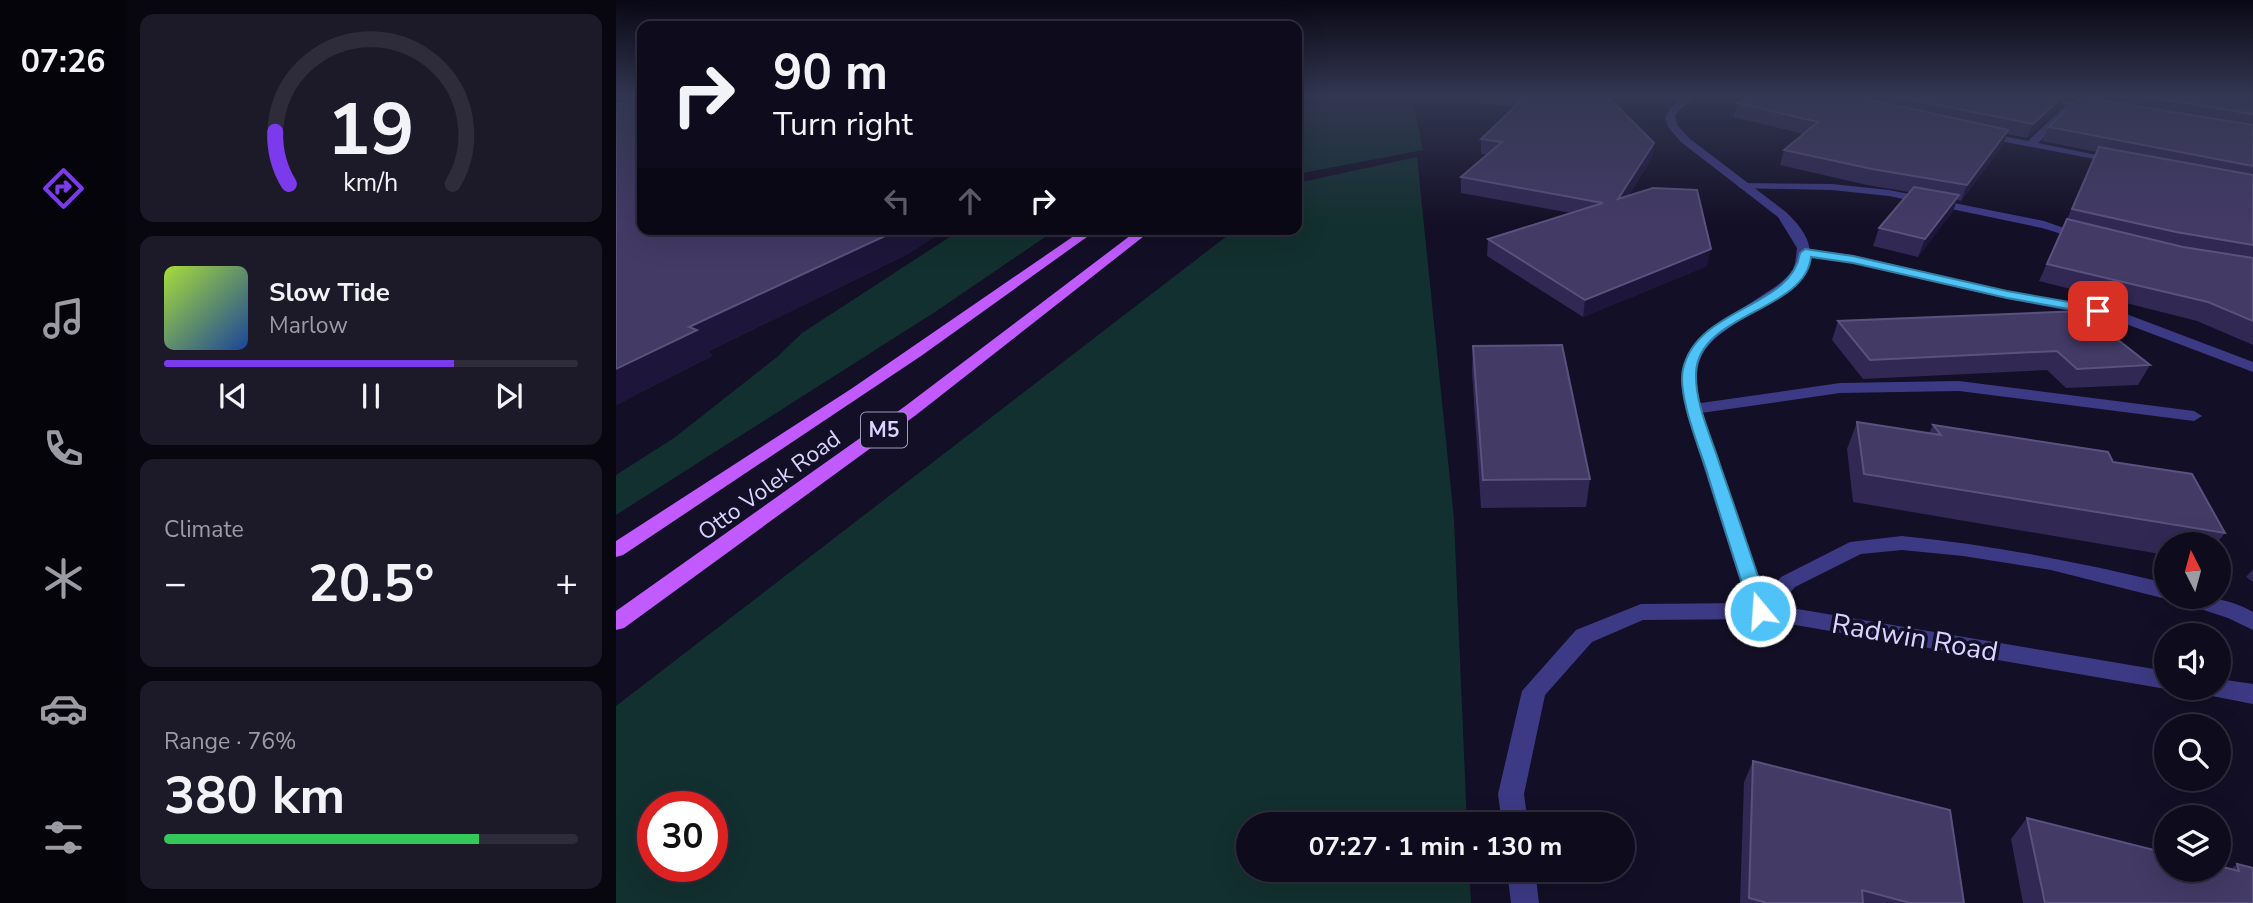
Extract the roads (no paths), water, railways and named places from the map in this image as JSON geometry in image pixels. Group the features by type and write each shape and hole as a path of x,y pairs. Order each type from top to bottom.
{"main road":[{"name":"Otto Volek Road","path":"616,550 853,396 1083,235"},
{"name":"Otto Volek Road","path":"616,622 910,411 1139,235"}],"street":[{"path":"1684,139 1788,220 1801,237 1805,253 1804,265 1791,281 1771,297 1713,330 1695,351 1689,372 1694,408 1760,611 1788,582 1857,547 1902,543 1963,549 2051,563 2154,588"},
{"path":"2001,139 2124,163"},
{"path":"2029,145 2035,139"},
{"path":"1743,186 1832,187 1889,193 2044,225 2101,242"},
{"path":"1805,253 1863,261 2007,295 2116,315 2253,367"},
{"path":"1694,408 1840,388 1959,386 2194,416"},
{"path":"2227,609 2253,622"},
{"name":"Radwin Road","path":"1513,812 1511,794 1534,691 1584,636 1641,612 1760,611 2154,678"},
{"path":"2231,691 2253,694"},
{"path":"1522,882 1525,903"}]}
